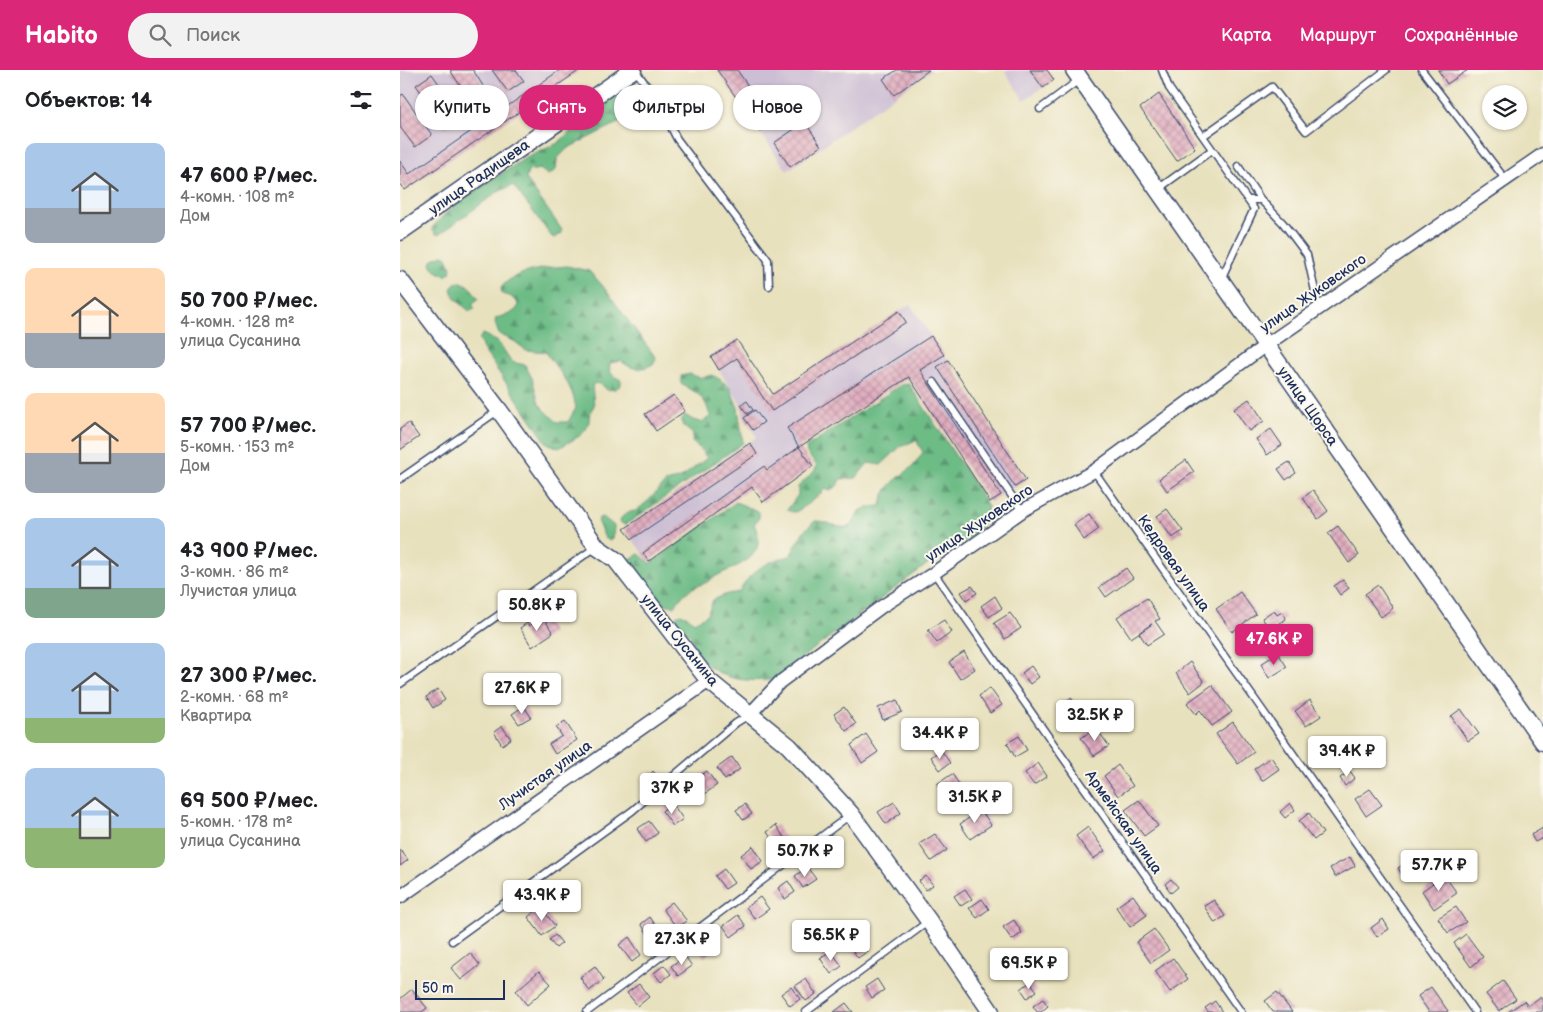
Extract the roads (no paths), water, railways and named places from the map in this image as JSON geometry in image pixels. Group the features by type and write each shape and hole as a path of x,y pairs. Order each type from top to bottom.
{"street":[{"name":"улица Радищева","path":"400,232 634,70"},
{"name":"улица Щорса","path":"1077,75 1543,742"},
{"name":"улица Жуковского","path":"749,715 780,682 881,607 934,573 1022,511 1094,471 1266,346 1543,154"},
{"name":"улица Сусанина","path":"400,280 597,546 616,560 709,680 749,715 789,746 851,814 929,921 986,1010"},
{"name":"Лучистая улица","path":"400,897 709,680"}],"lane":[{"path":"634,70 656,98 677,139 768,260 769,286"},
{"path":"1162,70 1169,88 1254,209 1220,280"},
{"path":"1203,136 1272,87 1306,130 1386,70"},
{"path":"1422,70 1505,179"},
{"path":"1040,109 1077,75"},
{"path":"1157,189 1212,150"},
{"path":"1238,166 1260,200 1283,223 1307,254 1319,309"},
{"path":"1248,200 1260,200"},
{"path":"934,382 1022,511"},
{"path":"400,479 498,410"},
{"name":"Кедровая улица","path":"1094,471 1475,1012"},
{"path":"400,684 597,546"},
{"name":"Армейская улица","path":"934,573 1241,1012"},
{"name":"улица Жуковского","path":"452,941 632,811 736,723 749,715"},
{"path":"587,1012 851,814"},
{"path":"806,1012 929,921"}]}
